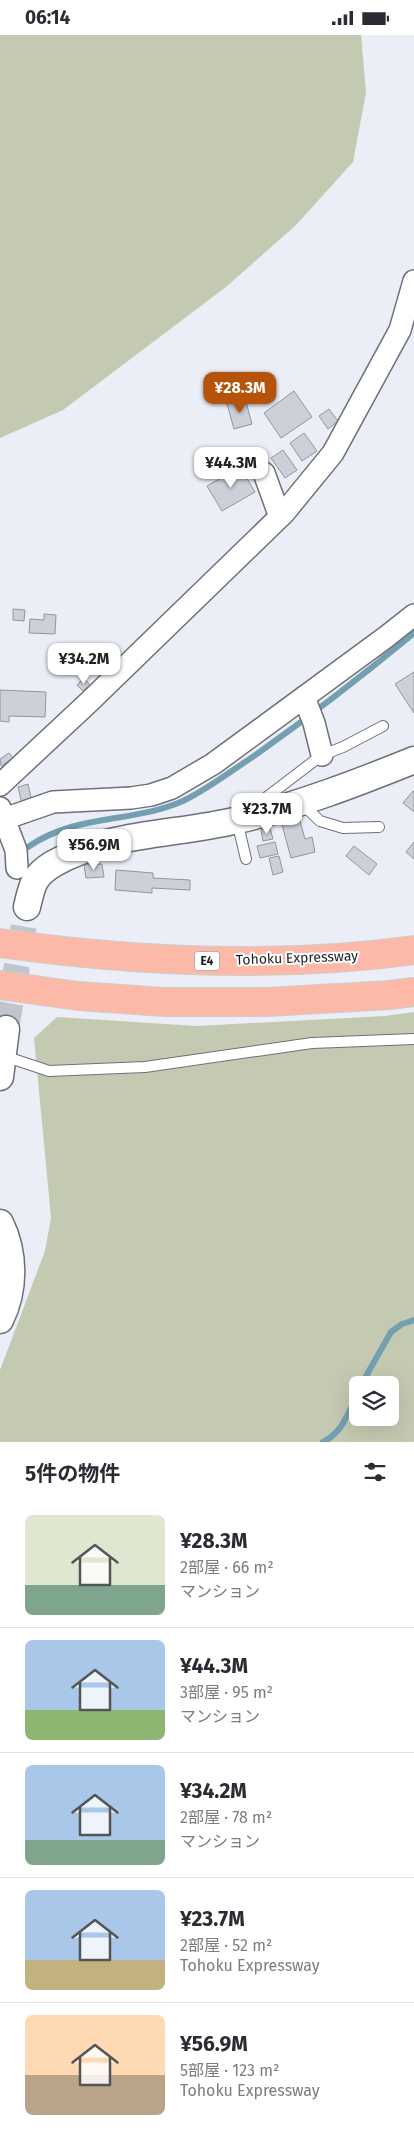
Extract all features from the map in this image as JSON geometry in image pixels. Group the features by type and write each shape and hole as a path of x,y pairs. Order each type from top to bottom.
{"highway":[{"name":"Tohoku Expressway","path":"0,943 80,954 165,961 263,962 384,954 414,950"},
{"path":"0,985 78,996 164,1002 267,1002 414,992"}],"street":[{"path":"0,785 89,702 280,517 333,453 400,330 414,281"},
{"path":"264,473 280,517"},
{"path":"26,907 17,870 16,850 2,814 53,803 151,795 172,788 309,710 414,615"},
{"path":"309,710 322,755"},
{"path":"17,870 53,864 86,849 120,840 237,821 300,801 414,759"},
{"path":"1,1063 6,1029"},
{"path":"0,1223 6,1235 11,1268 8,1300 0,1320"}],"lane":[{"path":"246,859 237,821 270,793 322,755 343,747 383,726"},
{"path":"300,801 320,821 343,828 379,827"},
{"path":"1,1063 49,1071 144,1067 312,1043 414,1039"}],"green space":[{"path":"0,35 361,35 366,93 353,162 296,225 226,287 63,410 0,438"},
{"path":"414,1012 414,1442 0,1442 0,1370 45,1251 51,1218 34,1038 57,1017 197,1026 385,1016"}],"building":[{"path":"294,391 312,417 281,438 264,413"},
{"path":"245,398 252,424 234,429 227,404"},
{"path":"329,409 338,421 328,429 319,416"},
{"path":"304,433 317,451 302,461 290,443"},
{"path":"283,450 297,470 285,478 271,458"},
{"path":"240,467 255,492 222,511 207,486"},
{"path":"13,609 25,610 24,621 13,620"},
{"path":"44,614 56,615 55,634 29,633 30,619 44,620"},
{"path":"414,672 414,713 395,684"},
{"path":"84,678 90,685 83,691 77,685"},
{"path":"0,690 46,692 45,717 9,716 9,722 0,721"},
{"path":"9,753 13,758 1,766 0,759"},
{"path":"28,784 32,802 22,804 18,787"},
{"path":"414,792 414,812 403,803"},
{"path":"300,821 305,839 312,837 315,852 291,858 282,825"},
{"path":"270,828 273,839 263,841 261,830"},
{"path":"275,842 278,854 260,858 257,846"},
{"path":"414,842 414,859 406,852"},
{"path":"354,846 377,864 369,875 346,856"},
{"path":"279,856 283,872 273,875 269,858"},
{"path":"102,864 104,877 86,878 84,865"},
{"path":"116,870 153,873 153,878 190,880 190,890 152,888 152,893 115,890"}],"waterway":[{"path":"28,847 47,836 65,829 143,813 183,801 254,756 355,681 414,633"},
{"path":"366,1376 391,1332 402,1324 414,1320"},
{"path":"323,1442 336,1433 349,1413"}],"tunnel":[{"path":"6,1029 27,907"}]}
